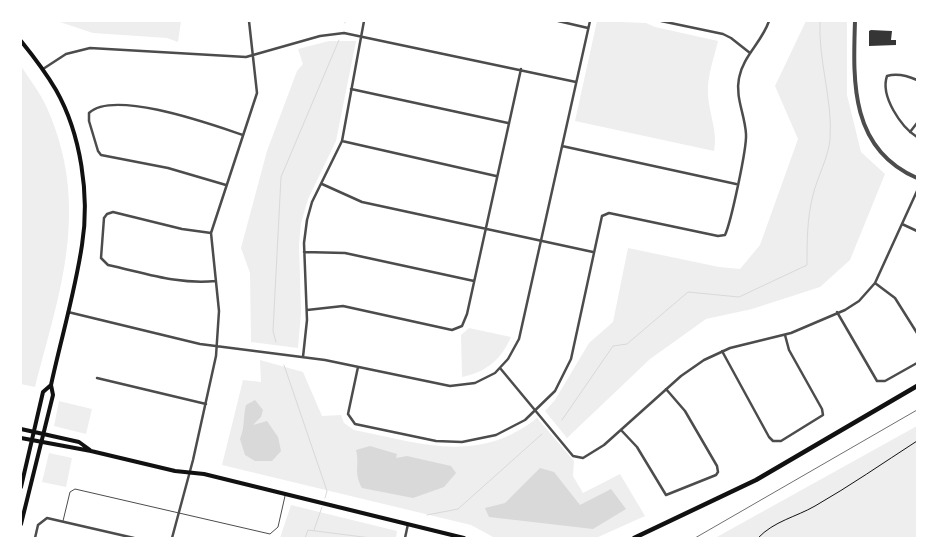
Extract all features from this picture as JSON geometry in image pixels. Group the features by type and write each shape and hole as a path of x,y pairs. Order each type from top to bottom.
{"main road":[{"path":"21,41 43,69 57,92 73,130 82,171 84,201 83,244 51,385 52,395 44,434 21,524"},
{"path":"21,487 43,392 51,385"},
{"path":"634,538 756,480 917,386"},
{"path":"21,429 79,442 92,451"},
{"path":"21,438 92,451 286,493 464,538"}],"street":[{"path":"172,538 206,404 220,318 211,233 256,93 254,55 249,21"},
{"path":"302,358 307,310 304,252 307,220 342,141 364,21"},
{"path":"558,21 588,28"},
{"path":"67,312 182,341 216,347 358,367 450,386 476,383 500,368 512,354 519,339 590,21"},
{"path":"661,21 731,38 750,52"},
{"path":"358,367 348,414 355,424 436,441 462,442 483,439 507,431 536,411 555,391 571,359 601,219 609,213 722,236 727,228 746,135 738,95 738,82 742,66 764,34 770,21"},
{"path":"855,21 854,85 862,118 870,134 884,153 902,169 917,178"},
{"path":"43,69 66,54 90,48 234,57 254,55 327,34 344,33 362,35 576,82"},
{"path":"307,310 343,306 456,329 464,324 521,69"},
{"path":"917,80 907,76 892,75 888,76 886,80 890,102 903,125 917,137"},
{"path":"351,89 508,123"},
{"path":"226,185 151,164 101,155 89,121 90,113 107,106 142,107 186,117 243,136"},
{"path":"910,132 917,123"},
{"path":"342,141 496,176"},
{"path":"562,146 737,184"},
{"path":"322,183 356,200 593,252"},
{"path":"500,368 577,458 595,451 695,366 722,351 784,335 859,301 875,284 917,191"},
{"path":"211,233 182,229 113,212 107,214 104,218 101,258 108,265 180,282 216,281"},
{"path":"902,224 917,231"},
{"path":"304,252 345,253 474,281"},
{"path":"875,284 895,298 917,333"},
{"path":"837,312 876,381 885,381 917,363"},
{"path":"913,326 917,324"},
{"path":"722,351 769,438 773,441 781,441 823,415 822,409 789,350 784,335"},
{"path":"98,378 206,404"},
{"path":"621,430 637,447 666,495 716,475 718,472 717,466 689,417 666,389"},
{"path":"35,538 42,520 47,518 134,538"},
{"path":"405,538 408,523"}],"lane":[{"path":"63,521 70,492 75,490 270,534 278,527 286,493"}],"path":[{"path":"758,538 781,520 812,507 872,472 917,442"}],"shaded area":[{"path":"181,21 178,42 167,38 93,33 60,22"},
{"path":"597,21 646,23 655,27 718,41 708,87 715,136 714,151 575,121"},
{"path":"806,21 847,21 847,95 861,152 885,174 850,260 820,287 752,309 706,319 650,359 567,438 545,411 555,400 589,343 613,322 628,248 719,267 740,269 760,245 798,139 775,86"},
{"path":"329,41 356,41 336,141 308,199 301,223 299,245 301,313 298,348 251,342 250,273 241,248 267,151 297,71 303,64 298,49"},
{"path":"21,66 45,103 60,144 67,180 69,214 67,249 61,283 35,387 21,384"},
{"path":"469,328 511,337 492,364 478,372 462,377 461,335"},
{"path":"260,360 303,372 322,416 341,415 344,423 354,430 425,444 471,446 493,442 515,433 537,418 574,461 573,476 583,493 620,474 645,516 596,538 495,538 471,525 222,465 243,380 261,382"},
{"path":"255,400 263,410 261,417 253,425 267,421 278,437 281,451 272,461 255,461 245,455 240,439 246,405"},
{"path":"59,401 92,409 86,434 54,426"},
{"path":"917,426 917,538 715,538"},
{"path":"370,446 397,454 396,458 407,456 451,466 456,473 444,487 413,498 362,488 357,473 356,450"},
{"path":"49,453 72,458 66,487 42,482"},
{"path":"540,468 554,472 580,505 611,489 626,509 593,529 489,517 485,508 505,503"},
{"path":"291,505 397,531 396,538 280,538"}],"building":[{"path":"869,31 892,31 891,40 896,40 896,45 869,46"}],"waterway":[{"path":"562,420 613,346 627,344 688,292 739,297 807,265 811,204 830,140 829,110 821,51 820,21"},
{"path":"276,342 273,331 281,177 339,40"},
{"path":"284,365 327,491 325,498"},
{"path":"427,515 458,509 542,434"},
{"path":"314,530 322,507"},
{"path":"305,538 308,530 371,538"}],"railway":[{"path":"695,538 917,410"}]}
